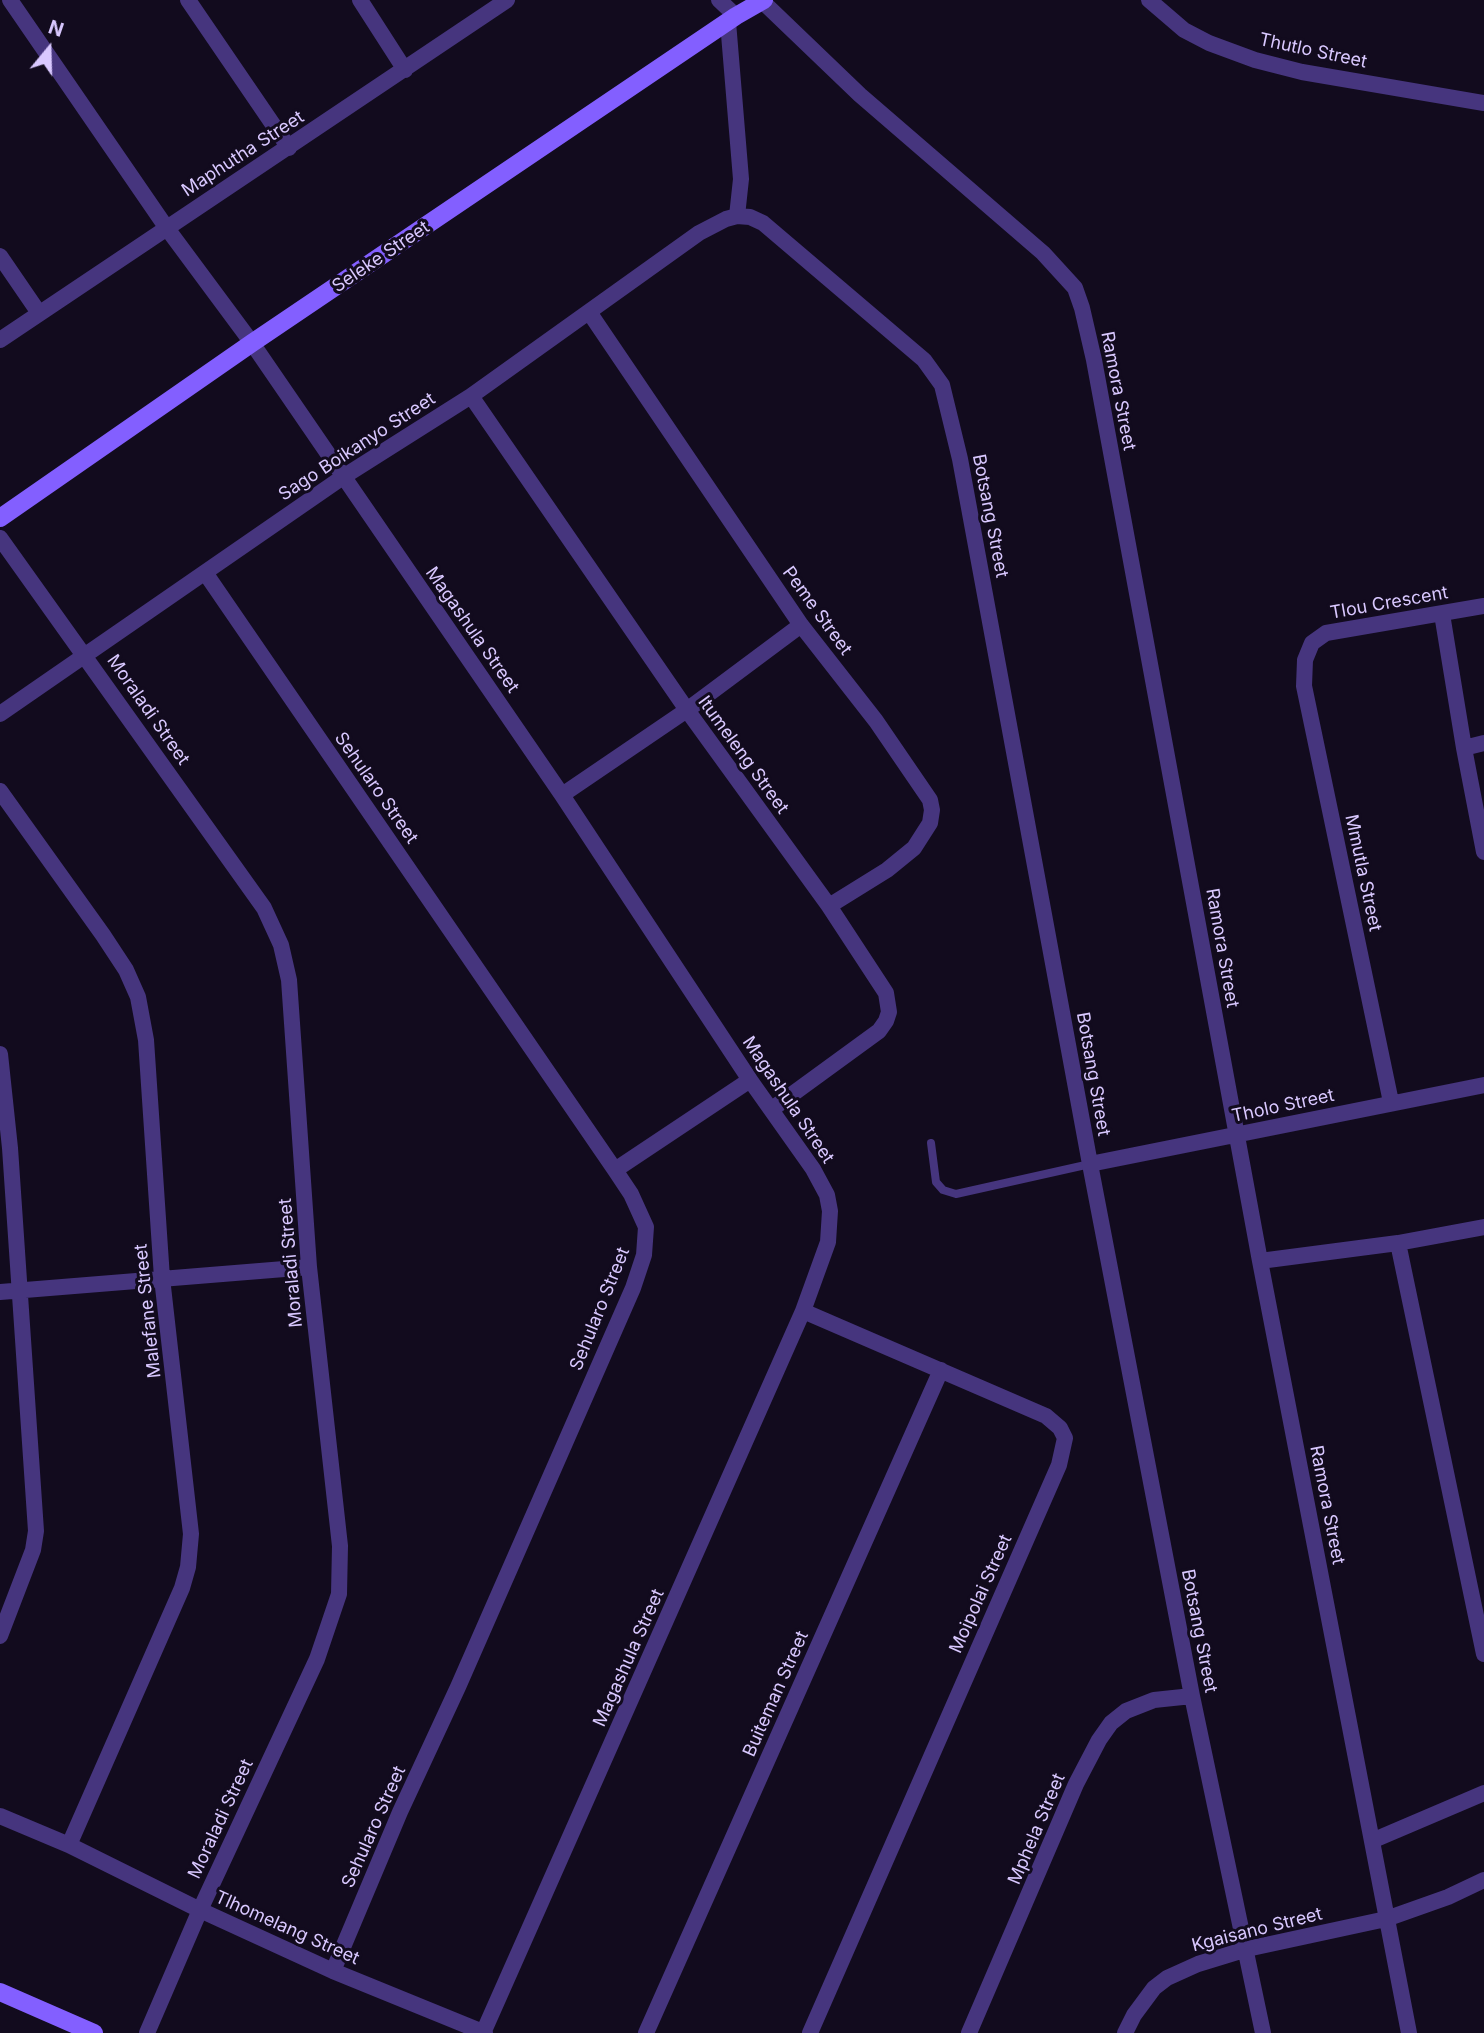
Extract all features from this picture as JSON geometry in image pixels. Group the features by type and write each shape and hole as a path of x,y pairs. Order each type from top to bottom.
{"street":[{"name":"Magashula Street","path":"10,0 166,227 252,344 562,795 750,1080 820,1180 827,1195 830,1211 828,1242 803,1311 484,2033"},
{"path":"188,0 289,148"},
{"path":"360,0 405,70"},
{"path":"719,0 732,19 741,179 737,216"},
{"name":"Thutlo Street","path":"1149,0 1184,30 1209,44 1255,60 1302,72 1484,103"},
{"name":"Seleke Street","path":"0,518 252,344 732,19 763,1"},
{"name":"Ramora Street","path":"763,1 860,95 1043,253 1074,288 1082,308 1094,360 1260,1261 1374,1840 1386,1919 1409,2033"},
{"name":"Maphutha Street","path":"0,340 405,70 500,2"},
{"name":"Sago Boikanyo Street","path":"0,714 343,477 471,396 699,233 716,223 737,216"},
{"name":"Botsang Street","path":"737,216 750,217 763,223 778,235 912,349 924,360 942,385 960,459 1090,1164 1192,1696 1264,2033"},
{"path":"0,256 39,313"},
{"name":"Peme Street","path":"589,312 801,625 898,752 930,800 932,810 925,834 914,848 887,870 830,906"},
{"name":"Itumeleng Street","path":"471,396 687,710 830,906 886,993 889,1002 887,1021 866,1041 772,1109"},
{"name":"Moraladi Street","path":"0,538 264,908 281,945 289,980 309,1266 340,1546 339,1594 317,1659 200,1910 147,2033"},
{"name":"Sehularo Street","path":"205,574 615,1170 631,1194 646,1227 644,1255 633,1288 458,1687 400,1812 333,1970"},
{"name":"Tlou Crescent","path":"1307,651 1312,643 1326,633 1484,606"},
{"path":"1442,614 1484,852"},
{"path":"562,795 687,710 801,625"},
{"name":"Mmutla Street","path":"1307,651 1304,686 1391,1102"},
{"path":"1464,748 1484,743"},
{"name":"Malefane Street","path":"0,791 103,934 126,970 138,997 146,1040 162,1278 191,1534 188,1567 163,1633 69,1845"},
{"path":"0,1054 10,1148 36,1531 30,1559 0,1636"},
{"path":"615,1170 750,1080"},
{"name":"Tholo Street","path":"1090,1164 1484,1085"},
{"path":"1260,1261 1398,1243 1484,1227"},
{"path":"1398,1243 1484,1654"},
{"path":"0,1292 309,1266"},
{"name":"Moipolai Street","path":"803,1311 1051,1419 1065,1438 1063,1452 810,2033"},
{"name":"Buiteman Street","path":"646,2033 941,1370"},
{"name":"Mphela Street","path":"969,2033 1076,1784 1099,1740 1111,1723 1126,1711 1154,1700 1192,1696"},
{"path":"1374,1840 1484,1793"},
{"name":"Tlhomelang Street","path":"0,1816 69,1845 200,1910 333,1970 484,2033"},
{"name":"Kgaisano Street","path":"1125,2033 1154,1987 1198,1964 1247,1949 1386,1919 1448,1897 1484,1880"},
{"path":"0,1992 94,2033"}],"lane":[{"path":"931,1143 936,1182 943,1190 956,1194 1090,1164"}]}
